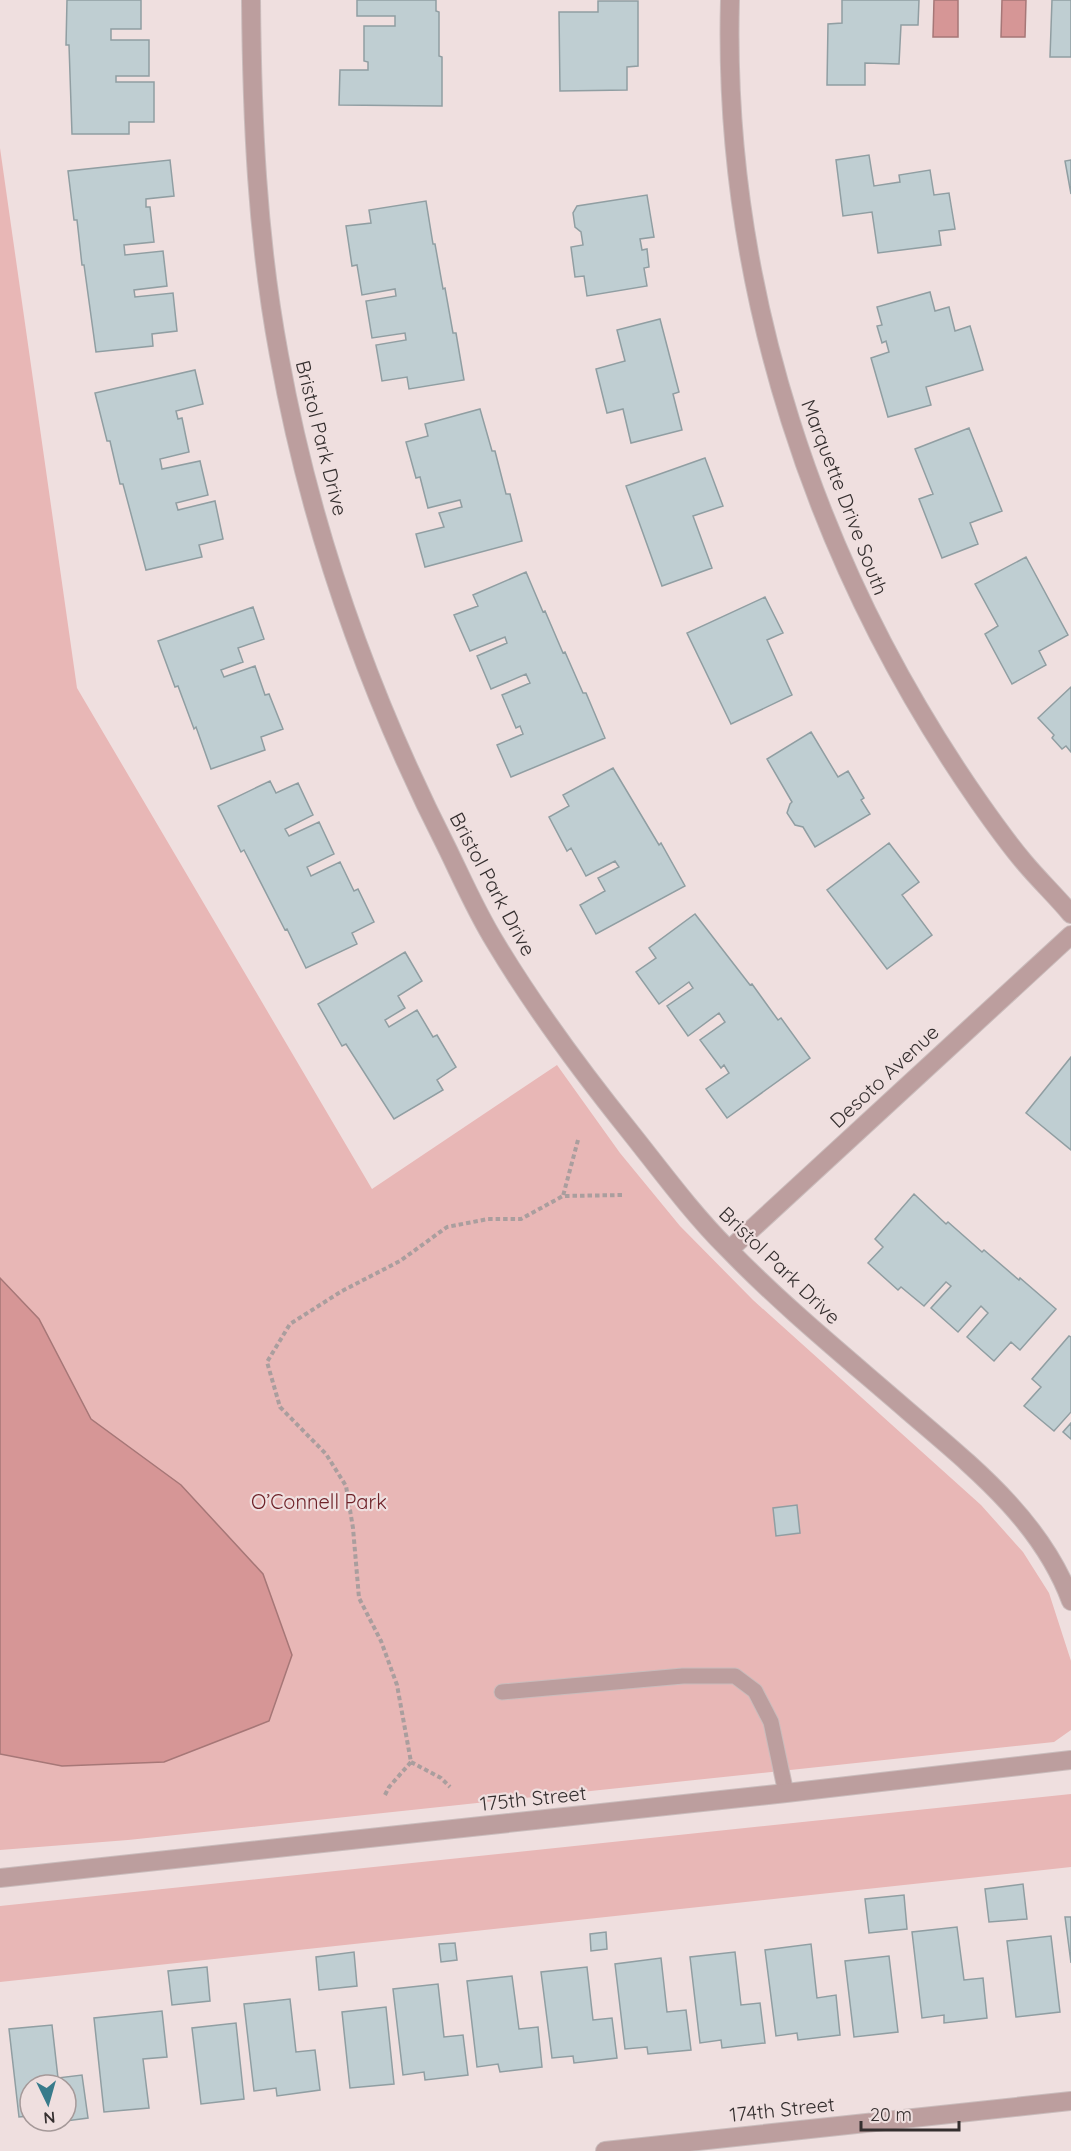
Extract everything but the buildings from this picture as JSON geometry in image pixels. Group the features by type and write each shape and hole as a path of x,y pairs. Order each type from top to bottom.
{"street":[{"name":"Bristol Park Drive","path":"250,0 251,73 258,186 278,353 292,423 337,582 363,657 425,804 494,941 579,1068 698,1217 729,1250 819,1333 964,1459 1023,1518 1058,1568 1071,1601"},
{"name":"Marquette Drive South","path":"730,0 734,129 740,198 752,270 766,337 787,414 811,482 843,564 884,647 926,720 979,802 1025,864 1071,914"},
{"name":"Desoto Avenue","path":"729,1250 1071,935"},
{"name":"175th Street","path":"0,1878 1071,1760"},
{"name":"174th Street","path":"605,2151 761,2143 1071,2101"}],"lane":[{"path":"502,1692 683,1676 735,1676 755,1691 771,1722 786,1793"}],"path":[{"path":"563,1196 579,1140"},
{"path":"411,1762 397,1685 381,1641 359,1598 353,1528 346,1485 326,1454 280,1407 267,1362 290,1324 342,1291 400,1261 447,1227 488,1219 521,1219 563,1196 622,1195"},
{"path":"411,1762 441,1778 450,1788"},
{"path":"385,1795 389,1787 411,1762"}],"green space":[{"name":"O’Connell Park","path":"0,148 77,688 372,1189 557,1065 620,1153 680,1226 753,1300 981,1505 1023,1552 1049,1593 1071,1661 1071,1730 1054,1742 128,1840 0,1850"},
{"path":"1071,1794 1071,1867 0,1982 0,1906"}],"shaded area":[{"path":"934,0 958,0 958,37 933,37"},
{"path":"1002,0 1026,0 1025,37 1001,37"},
{"path":"0,1278 39,1319 91,1419 181,1485 263,1574 292,1655 269,1721 164,1762 62,1766 0,1754"}]}
